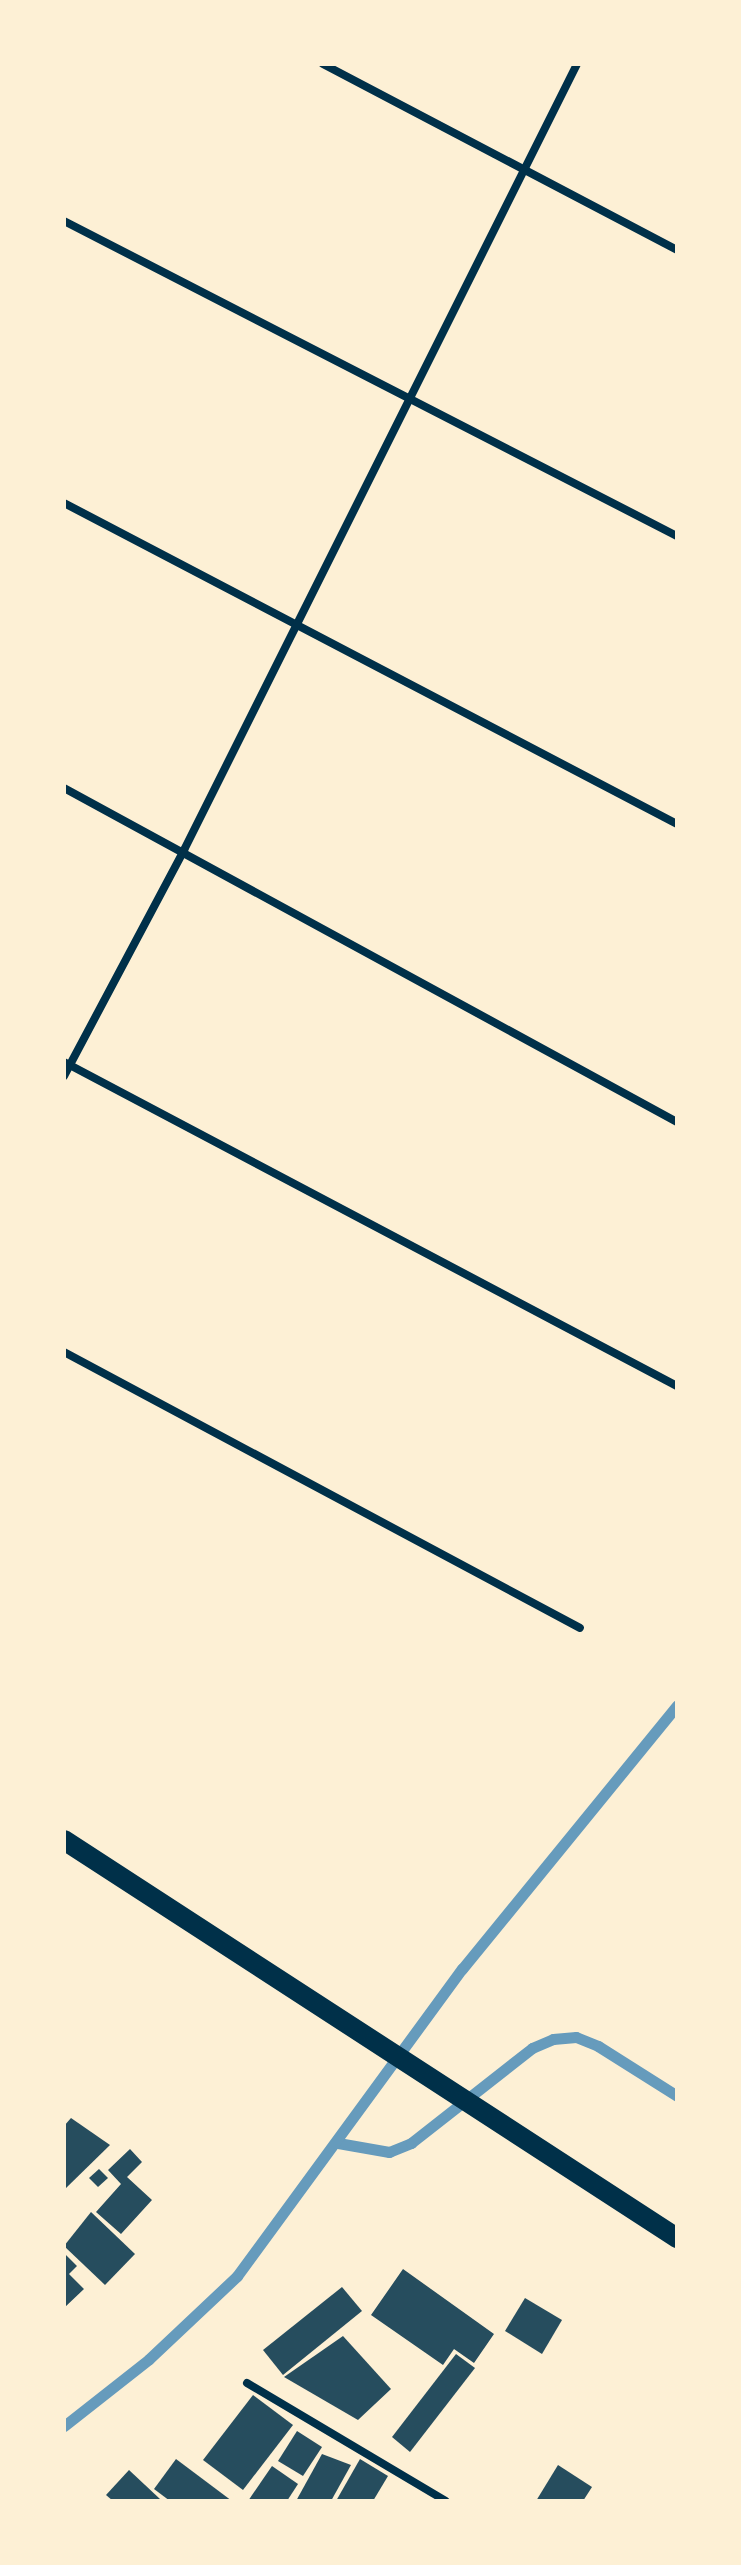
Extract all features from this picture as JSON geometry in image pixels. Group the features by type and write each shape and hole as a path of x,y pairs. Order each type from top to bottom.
{"main road":[{"path":"64,1840 677,2238"}],"street":[{"path":"323,64 522,165 677,250"},
{"path":"64,1076 67,1064 184,850 522,165 577,64"},
{"path":"64,221 410,396 677,536"},
{"path":"64,503 677,824"},
{"path":"64,788 184,850 677,1122"},
{"path":"67,1064 677,1386"},
{"path":"64,1352 580,1628"},
{"path":"247,2383 446,2501"}],"building":[{"path":"71,2118 110,2145 64,2190 64,2126"},
{"path":"130,2149 142,2162 127,2177 152,2200 121,2234 96,2212 121,2184 108,2170"},
{"path":"99,2169 108,2178 98,2187 89,2178"},
{"path":"91,2212 135,2254 105,2285 64,2246"},
{"path":"64,2253 77,2266 69,2274 84,2289 64,2308"},
{"path":"403,2269 494,2334 474,2363 454,2349 443,2365 371,2315"},
{"path":"342,2287 362,2311 283,2375 263,2350"},
{"path":"525,2298 562,2320 542,2354 505,2331"},
{"path":"343,2336 391,2389 358,2420 284,2377"},
{"path":"456,2354 475,2368 410,2452 392,2437"},
{"path":"253,2395 293,2425 243,2490 203,2460"},
{"path":"297,2431 322,2447 303,2476 278,2461"},
{"path":"322,2454 351,2465 331,2501 296,2501"},
{"path":"176,2459 232,2501 170,2501 154,2489"},
{"path":"360,2459 388,2476 373,2501 336,2501"},
{"path":"558,2465 592,2487 583,2501 536,2501"},
{"path":"272,2466 298,2484 287,2501 248,2501"},
{"path":"129,2470 159,2501 113,2501 106,2495"}],"waterway":[{"path":"64,2426 149,2359 237,2276 462,1969 677,1705"},
{"path":"338,2143 389,2152 411,2143 532,2048 553,2039 576,2037 598,2046 677,2096"}]}
